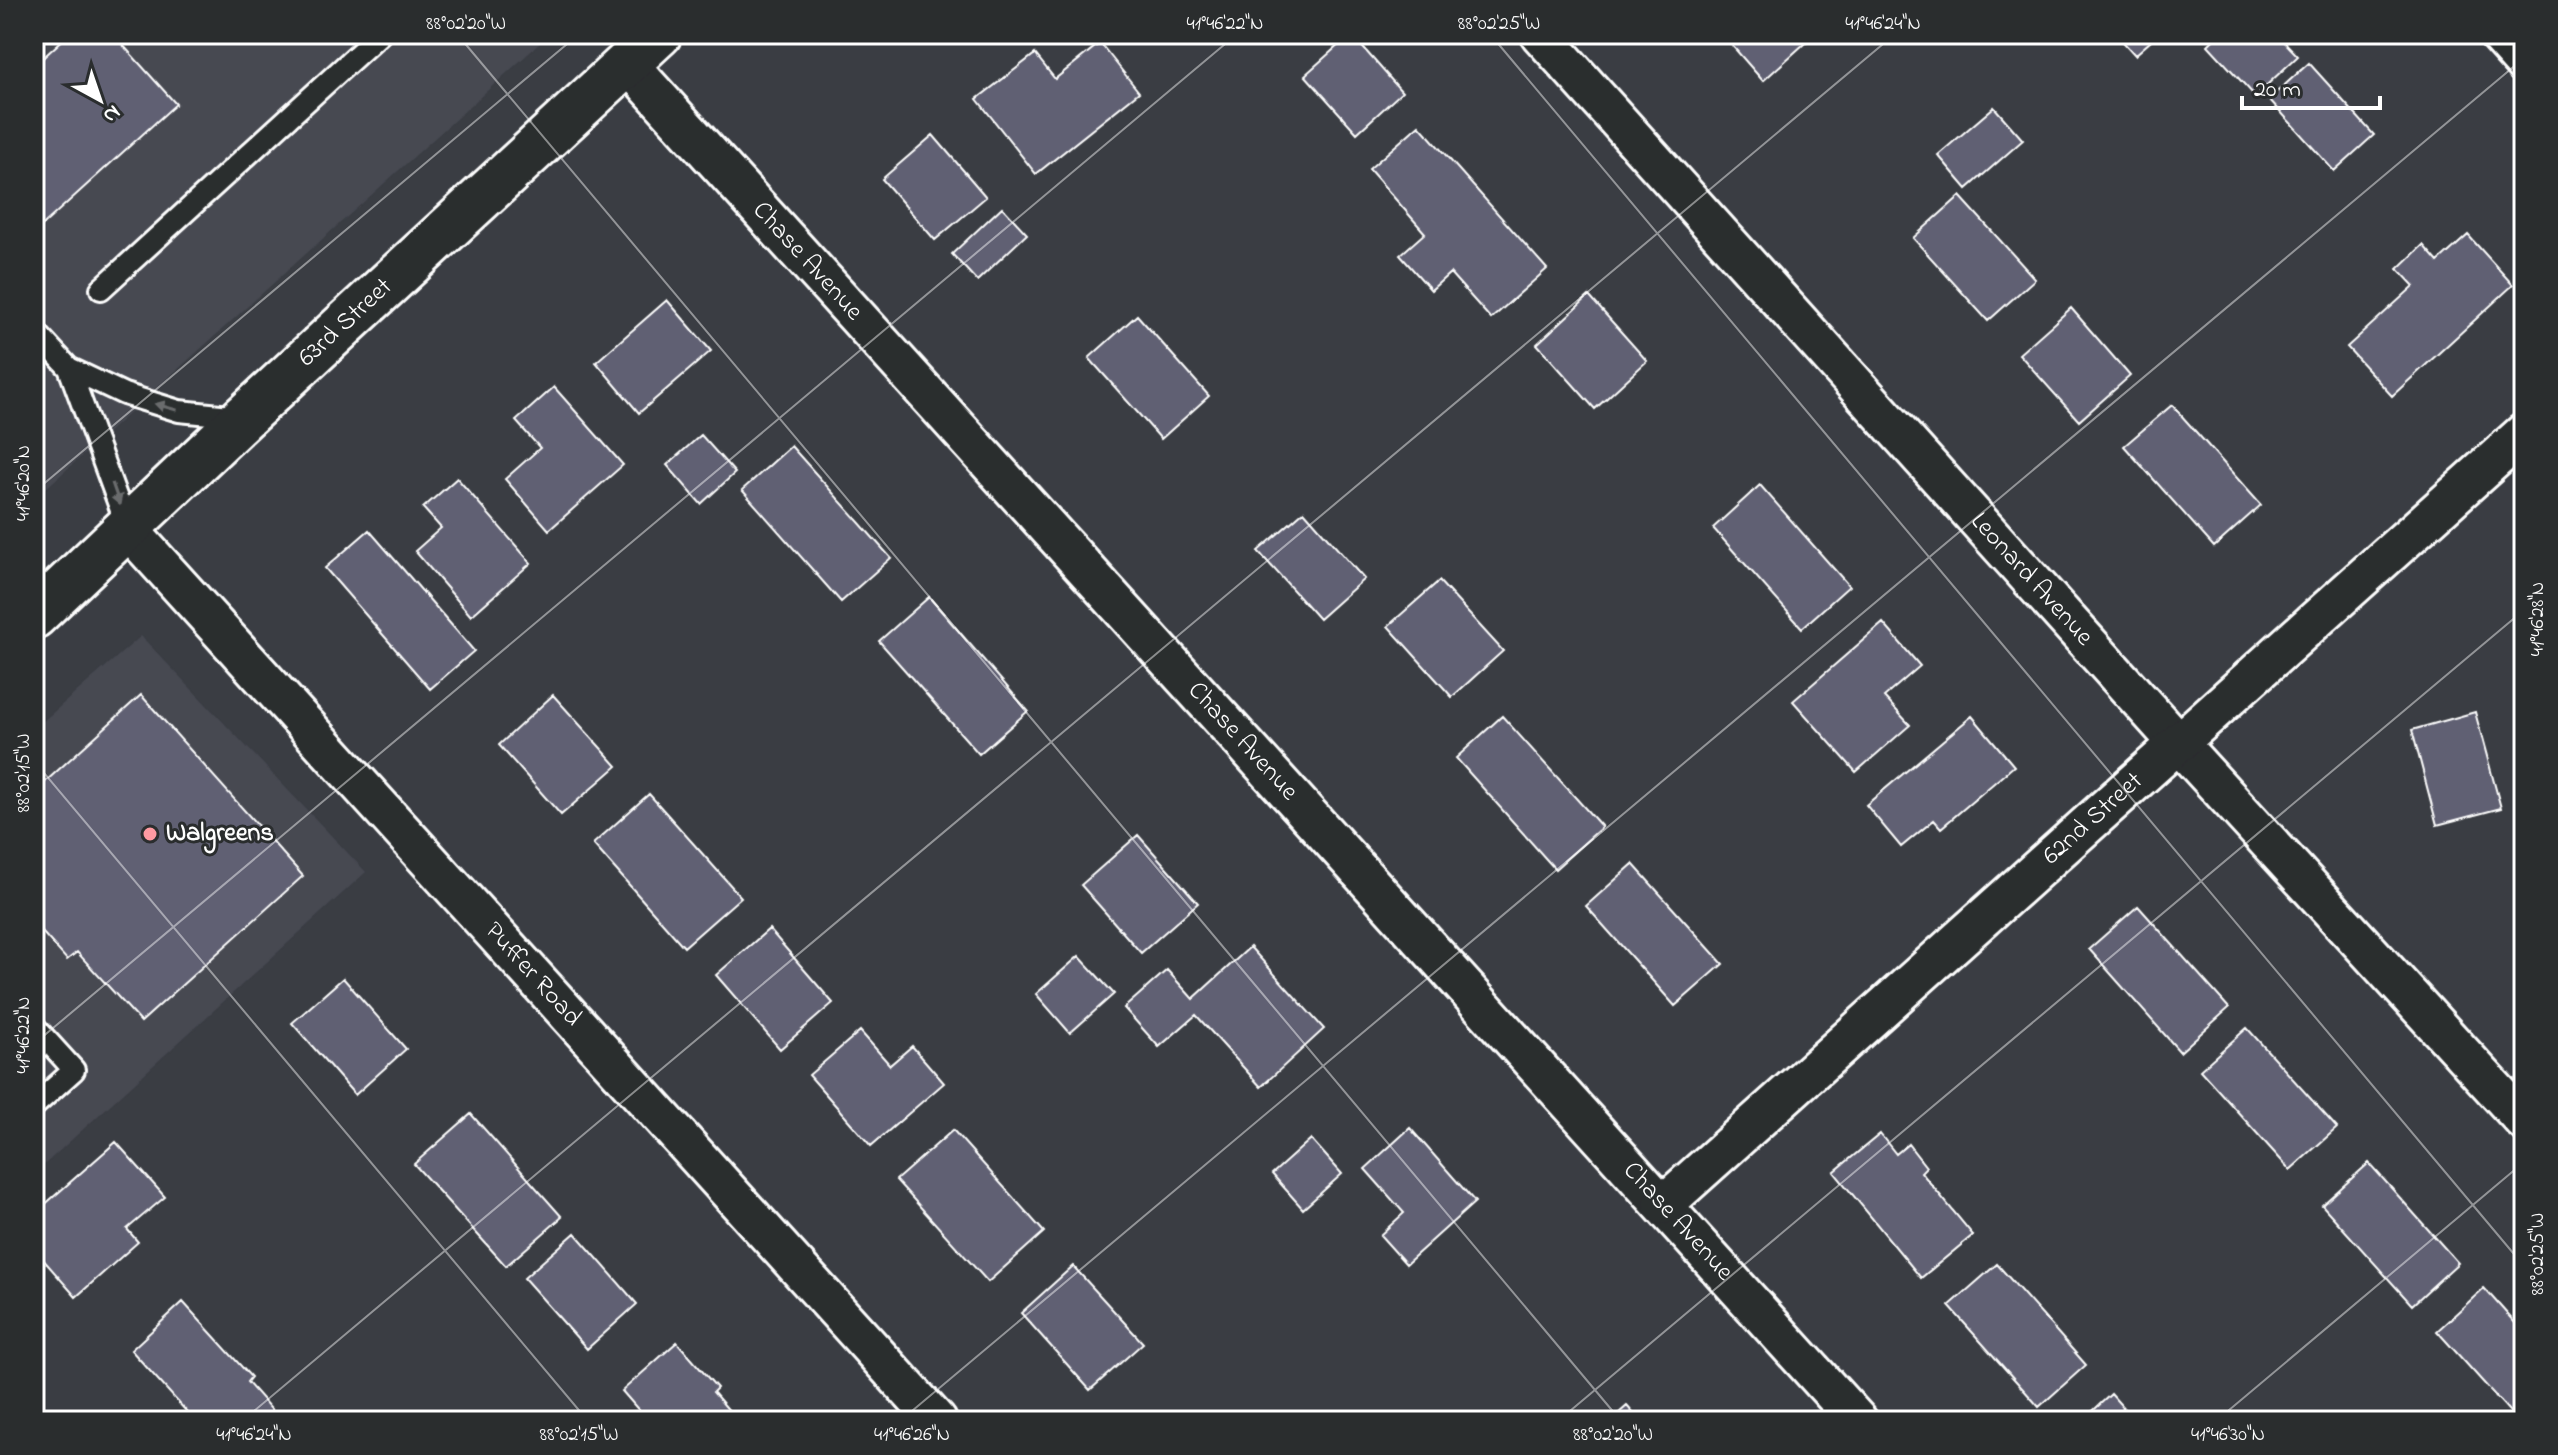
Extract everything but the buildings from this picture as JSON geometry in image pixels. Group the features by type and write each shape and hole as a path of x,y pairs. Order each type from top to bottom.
{"main road":[{"name":"63rd Street","path":"34,616 243,418 659,34"}],"street":[{"name":"Leonard Avenue","path":"1540,34 2178,743 2524,1121"},
{"path":"2498,34 2524,63"},
{"name":"Chase Avenue","path":"627,63 1858,1421"},
{"name":"62nd Street","path":"1663,1205 2524,433"},
{"name":"Puffer Road","path":"128,529 937,1421"}],"lane":[{"path":"101,289 380,34"},
{"path":"34,330 69,368 124,394 179,411 243,418"},
{"path":"69,368 128,529"},
{"path":"34,1026 74,1070 34,1106"}],"shaded area":[{"path":"34,34 550,34 34,499"},
{"path":"141,636 366,872 34,1174 34,729"}],"place":[{"name":"Walgreens","path":"150,834"}]}
